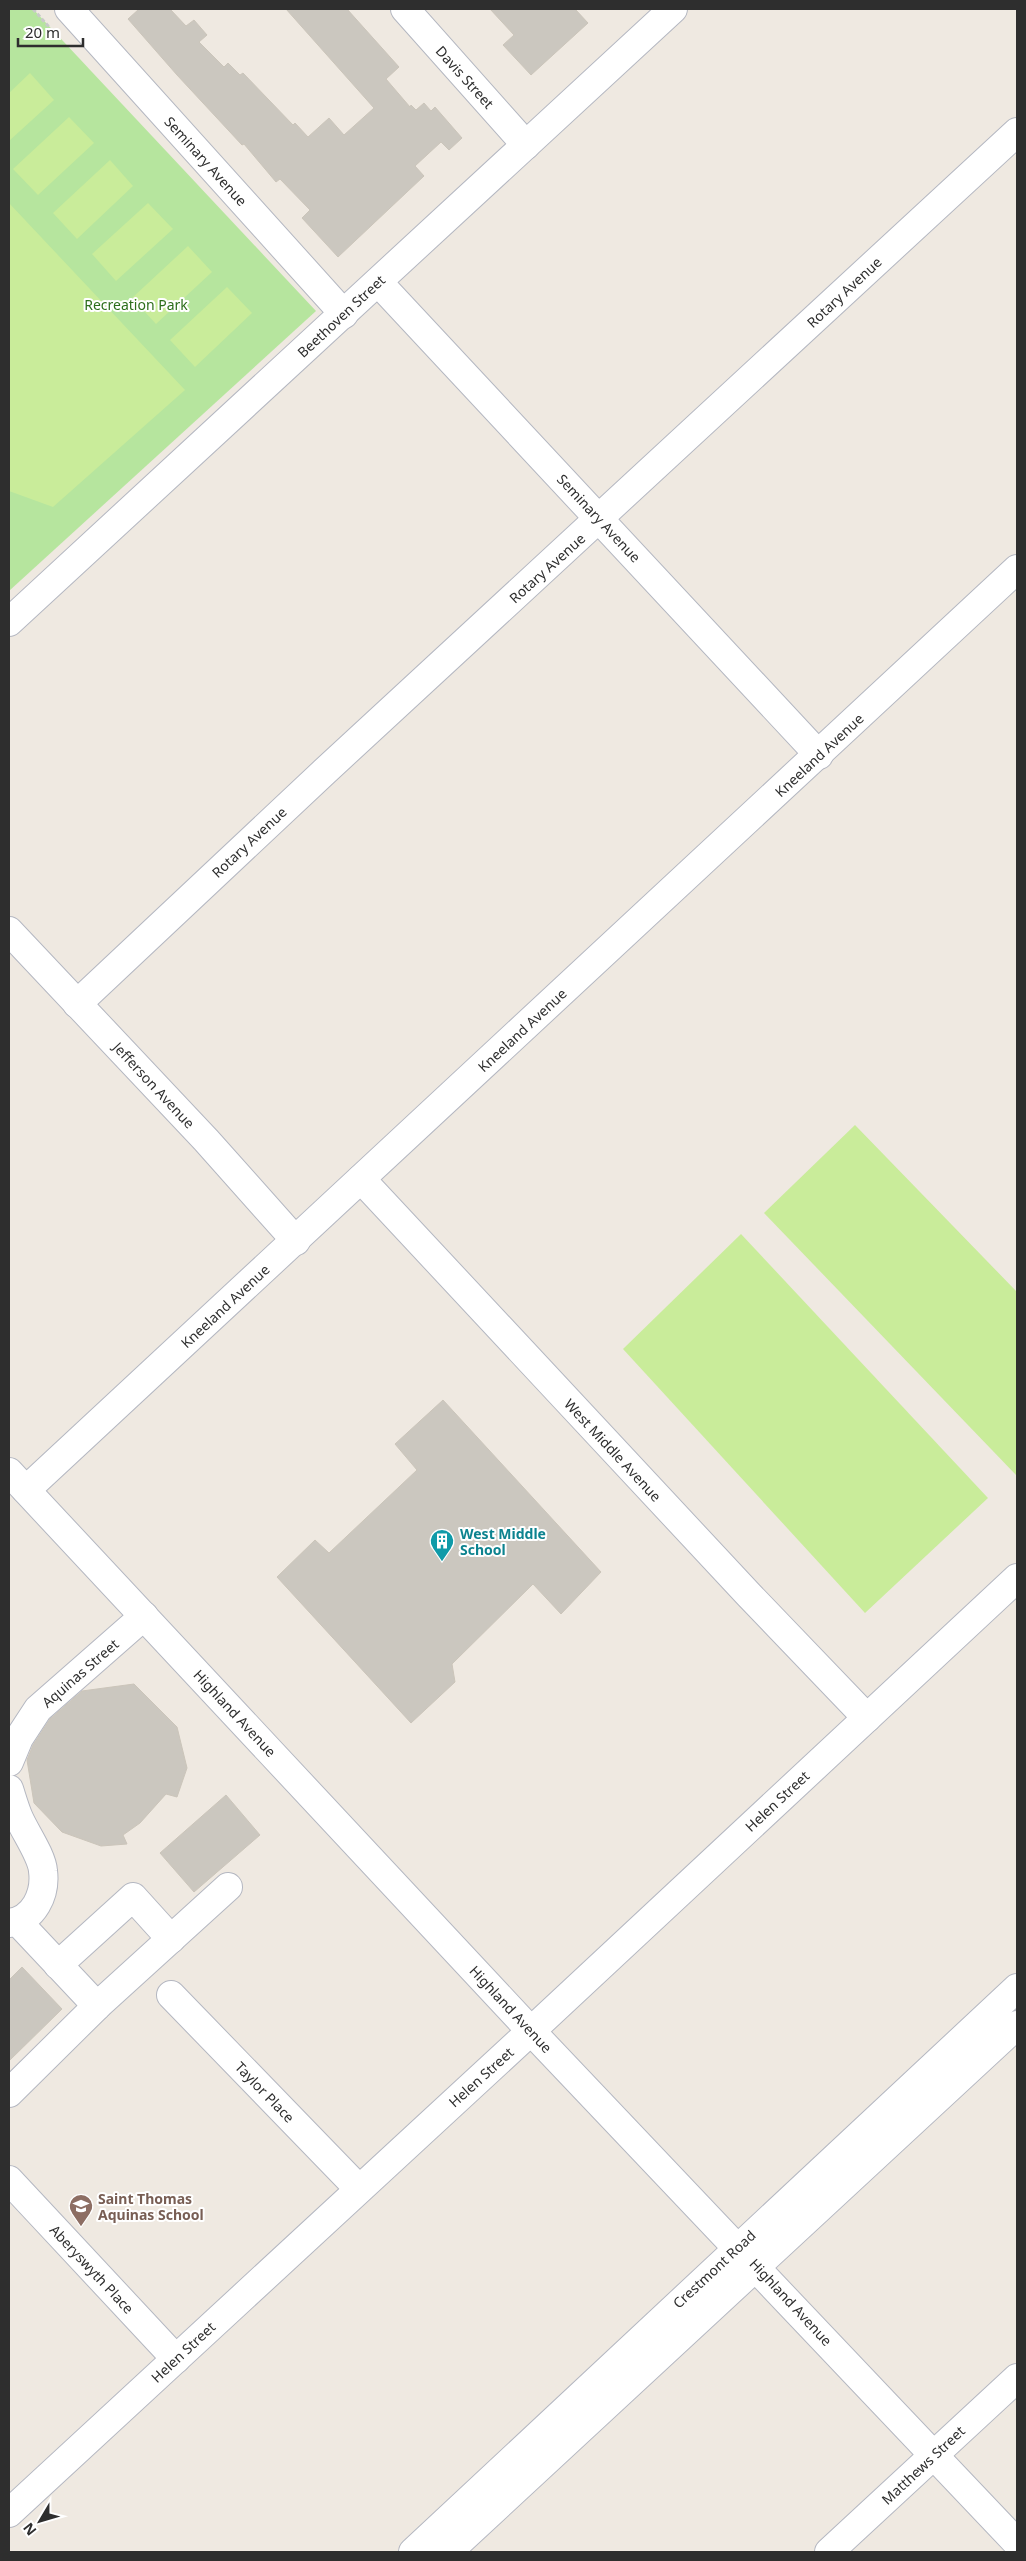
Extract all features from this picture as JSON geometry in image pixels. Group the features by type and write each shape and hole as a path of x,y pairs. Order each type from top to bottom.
{"street":[{"name":"Seminary Avenue","path":"69,9 344,314"},
{"name":"Davis Street","path":"405,9 526,145"},
{"name":"Beethoven Street","path":"9,622 673,9"},
{"name":"Rotary Avenue","path":"77,1004 324,772 1017,132"},
{"name":"Seminary Avenue","path":"378,282 819,755"},
{"name":"Kneeland Avenue","path":"17,1481 296,1241 1017,569"},
{"name":"Jefferson Avenue","path":"9,931 206,1140 296,1241"},
{"name":"West Middle Avenue","path":"361,1179 748,1595 867,1718"},
{"name":"Highland Avenue","path":"17,1481 531,2031 738,2246 1017,2543"},
{"name":"Helen Street","path":"9,2513 531,2031 1017,1578"},
{"name":"Aquinas Street","path":"9,1762 19,1738 38,1709 144,1616"},
{"path":"9,1789 18,1817 44,1869 43,1890 36,1908 13,1922 58,1965 96,2006"},
{"path":"9,2093 96,2006 228,1888"},
{"path":"58,1965 133,1897 171,1939"},
{"name":"Crestmont Road","path":"413,2552 738,2246 1017,1988"},
{"name":"Taylor Place","path":"171,1995 359,2189"},
{"path":"994,2010 1015,2027"},
{"name":"Crestmont Road","path":"448,2552 1015,2027"},
{"name":"Aberyswyth Place","path":"9,2180 176,2359"},
{"name":"Matthews Street","path":"829,2552 1017,2378"}],"path":[{"path":"33,9 53,30"}],"green space":[{"name":"Recreation Park","path":"9,9 33,9 316,311 9,591"},
{"path":"30,73 54,100 9,141 9,93"},
{"path":"69,117 94,143 38,195 13,169"},
{"path":"110,160 133,186 77,239 53,213"},
{"path":"9,203 185,390 53,507 9,491"},
{"path":"148,203 173,229 116,281 92,254"},
{"path":"188,246 212,272 156,324 132,298"},
{"path":"227,287 252,313 195,367 170,340"},
{"path":"855,1125 1017,1292 1017,1476 764,1213"},
{"path":"741,1234 988,1498 865,1613 623,1349"}],"building":[{"path":"139,9 170,9 186,26 194,20 207,35 199,42 224,67 228,63 240,75 243,73 293,125 295,123 308,137 329,118 344,135 374,108 286,9 347,9 399,67 386,79 410,107 411,105 416,110 424,103 431,111 435,107 462,138 449,150 441,142 415,166 424,176 338,257 302,218 310,210 280,179 276,182 244,144 242,145 177,75 128,19"},
{"path":"490,9 575,9 588,23 531,75 503,45 514,35"},
{"name":"West Middle School","path":"443,1400 601,1572 561,1614 533,1584 452,1664 455,1682 411,1723 277,1577 315,1540 329,1553 417,1470 395,1444"},
{"path":"134,1684 177,1727 187,1768 177,1797 166,1794 140,1823 123,1835 127,1844 101,1846 62,1832 34,1803 27,1760 33,1745 50,1719 82,1691"},
{"path":"226,1795 260,1835 194,1892 160,1853"},
{"path":"22,1967 62,2009 9,2061 9,1980"}],"place":[{"name":"West Middle School","path":"442,1562"},
{"name":"Saint Thomas Aquinas School","path":"81,2227"}]}
